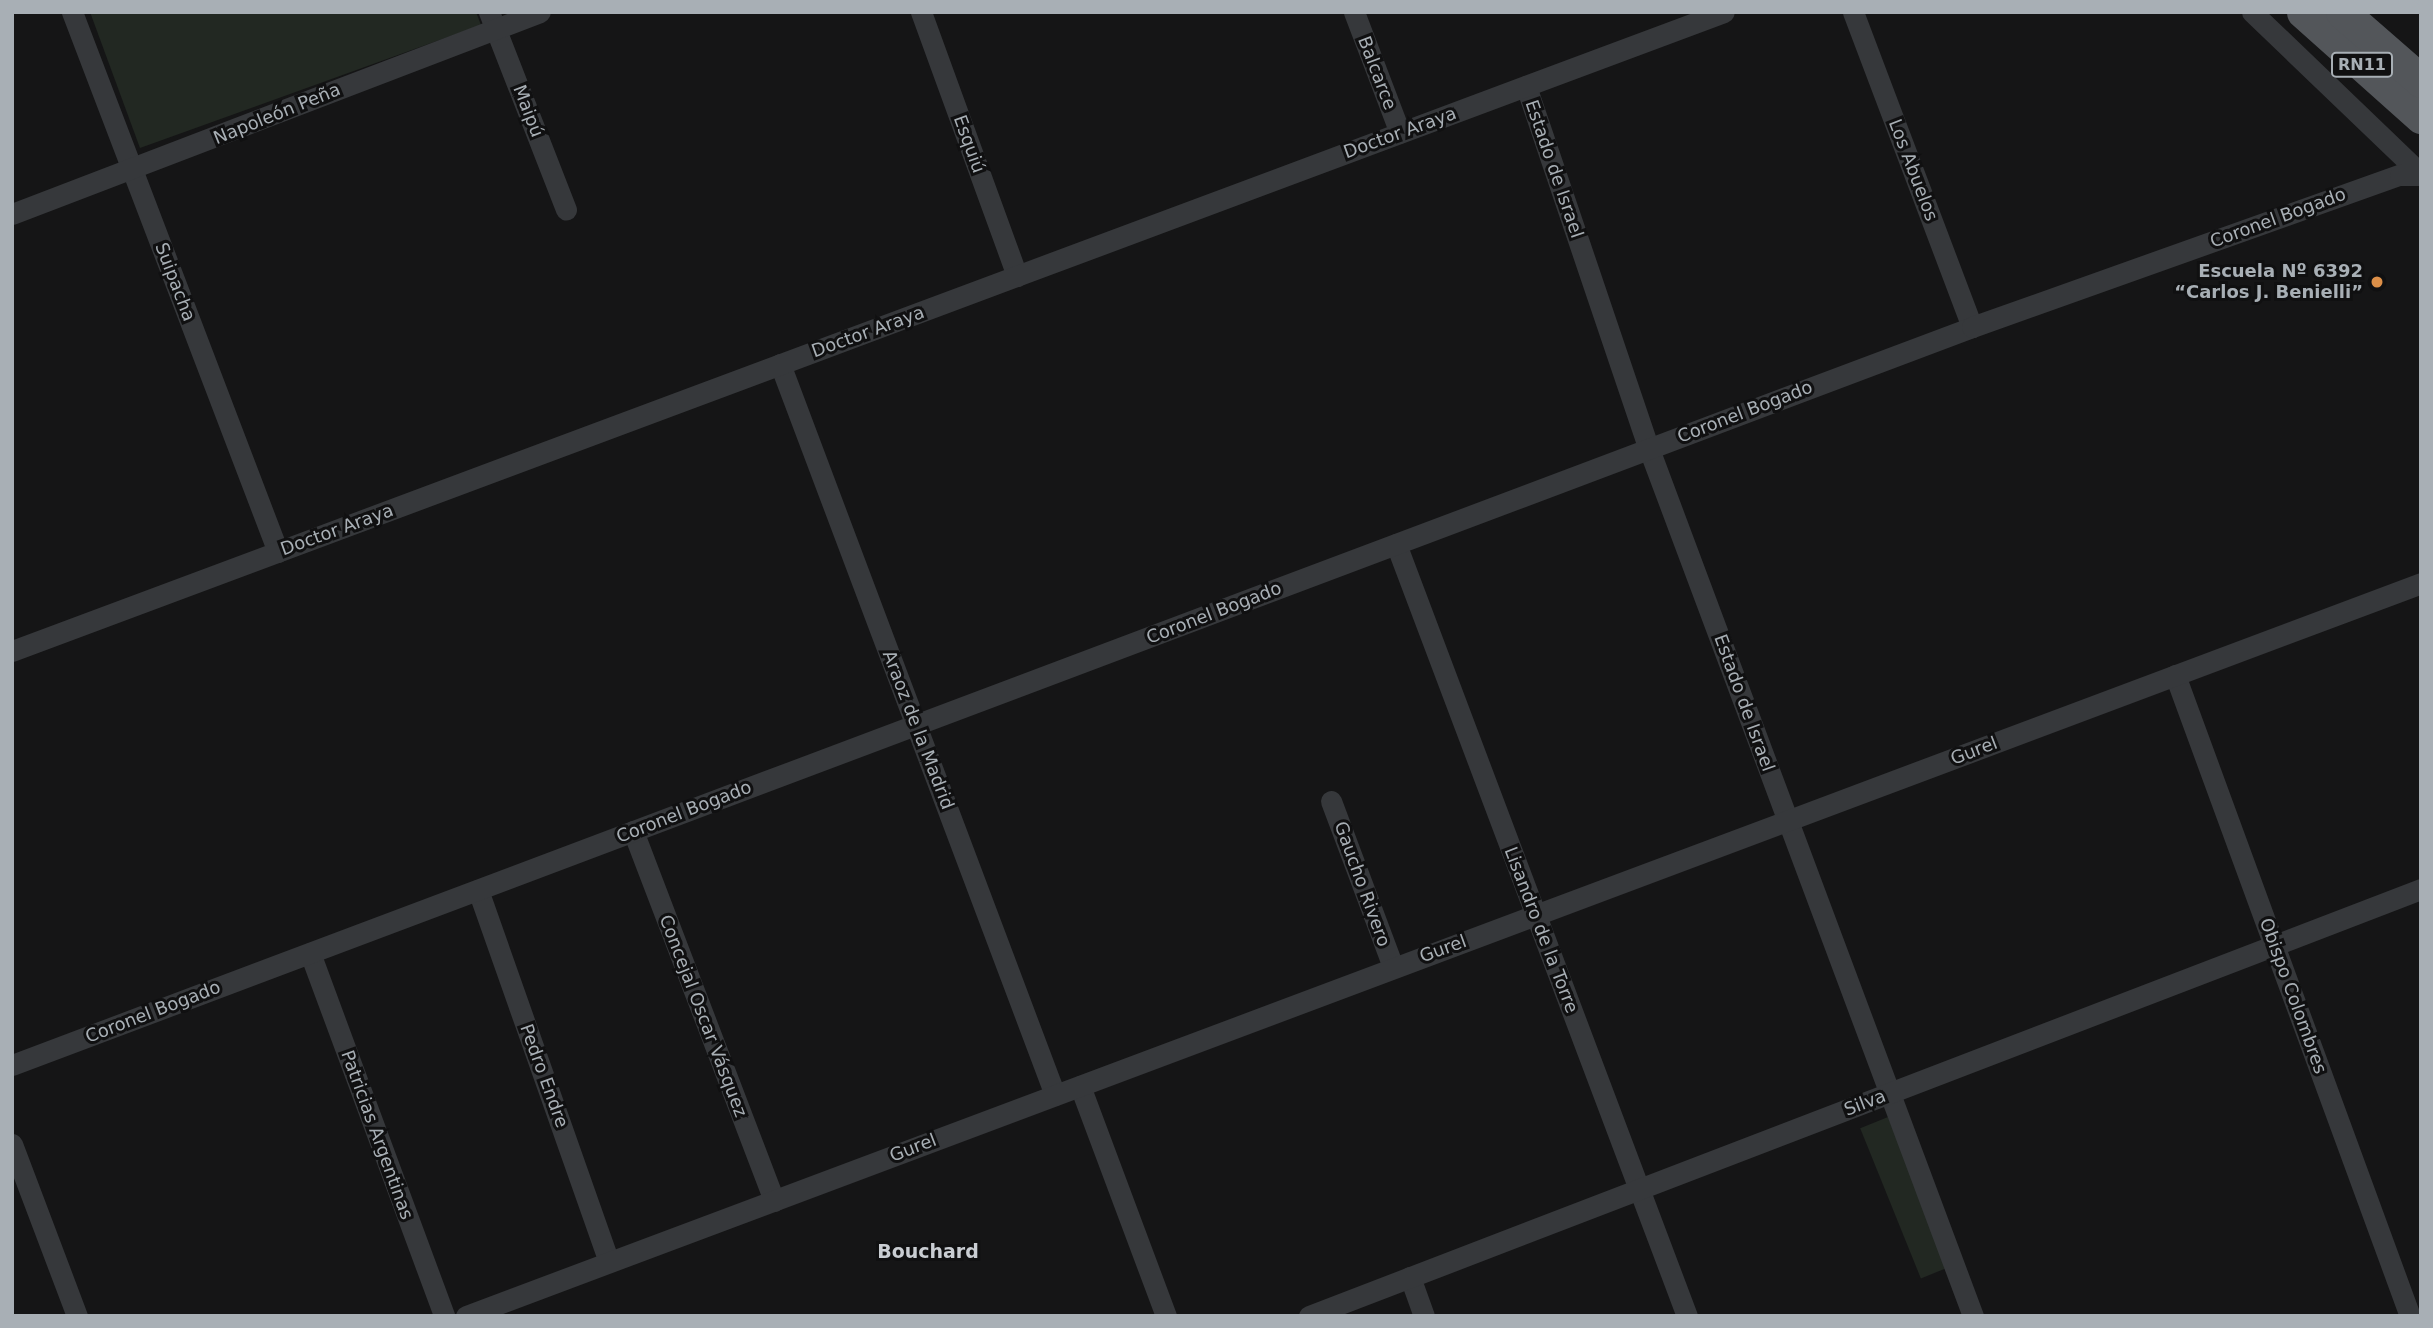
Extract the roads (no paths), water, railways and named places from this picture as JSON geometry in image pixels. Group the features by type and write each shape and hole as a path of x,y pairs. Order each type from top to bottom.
{"main road":[{"name":"RN11","path":"2303,12 2421,117"},
{"name":"RN11","path":"2342,12 2421,81"}],"street":[{"name":"Suipacha","path":"72,12 278,552"},
{"name":"Napoleón Peña","path":"12,215 133,171 492,20 540,12"},
{"name":"Esquiú","path":"921,12 1017,276"},
{"name":"Balcarce","path":"1354,12 1400,133"},
{"name":"Doctor Araya","path":"12,651 1724,12"},
{"name":"Los Abuelos","path":"1853,12 1972,327"},
{"path":"2252,12 2421,174"},
{"name":"Maipú","path":"492,20 566,209"},
{"name":"Estado de Israel","path":"1526,86 1649,449 1973,1316"},
{"name":"Coronel Bogado","path":"12,1065 1972,327 2400,175 2421,174"},
{"name":"Araoz de la Madrid","path":"780,364 1055,1095"},
{"name":"Lisandro de la Torre","path":"1396,544 1687,1316"},
{"name":"Gurel","path":"466,1316 2421,583"},
{"name":"Obispo Colombres","path":"2175,675 2410,1316"},
{"name":"Gaucho Rivero","path":"1331,801 1393,967"},
{"name":"Concejal Oscar Vásquez","path":"633,831 774,1201"},
{"name":"Silva","path":"1308,1316 2421,889"},
{"name":"Pedro Endre","path":"478,890 609,1262"},
{"name":"Patricias Argentinas","path":"310,953 444,1316"},
{"path":"1080,1086 1166,1316"},
{"path":"12,1144 78,1316"},
{"path":"1410,1277 1424,1316"}],"place":[{"name":"Escuela Nº 6392 “Carlos J. Benielli”","path":"2377,282"}],"district":[{"name":"Bouchard","path":"928,1252"}]}
